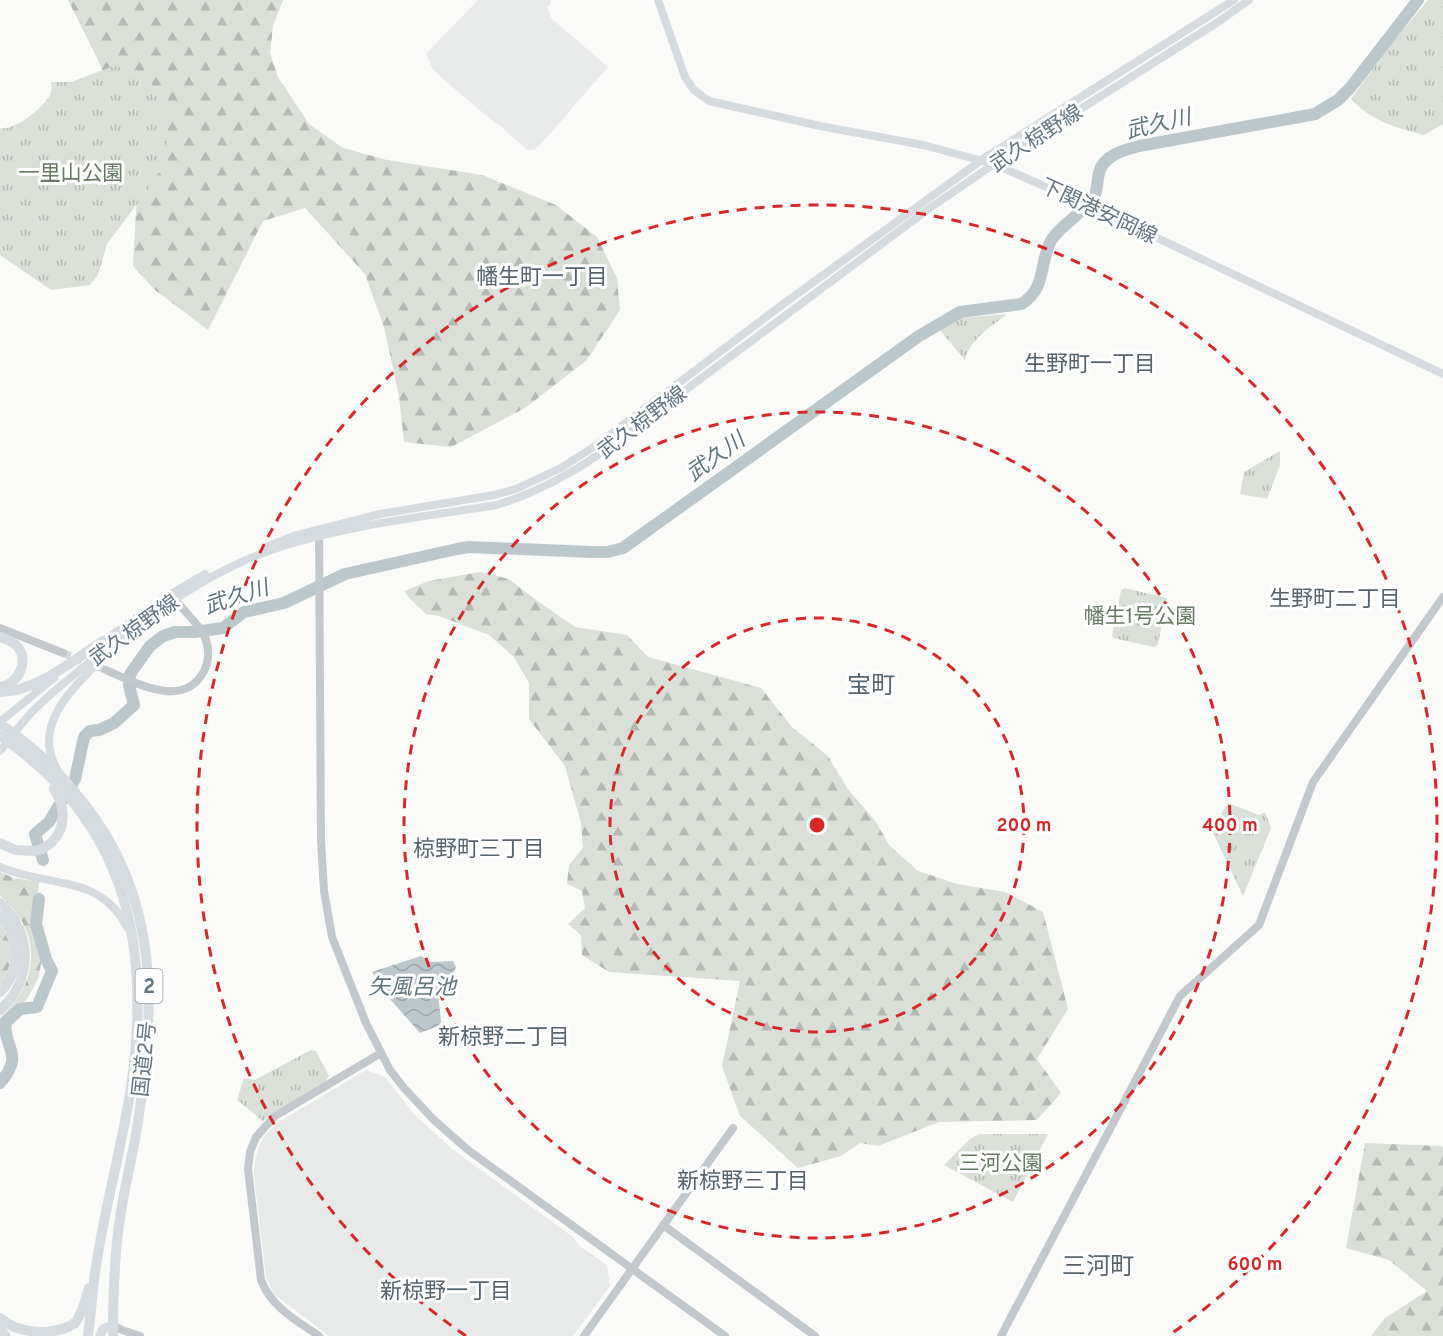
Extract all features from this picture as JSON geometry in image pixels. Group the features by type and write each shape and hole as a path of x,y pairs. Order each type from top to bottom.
{"highway":[{"path":"0,637 17,646 23,663 11,684 0,687"},
{"path":"0,692 13,692 28,687 103,641"},
{"name":"国道2号","path":"1,722 33,747 112,844 130,885 144,933 149,978 147,1052 117,1236 114,1281 116,1332"},
{"name":"国道2号","path":"0,736 62,785"},
{"path":"0,843 15,850 39,850 56,838 62,827 64,815 62,785"},
{"name":"国道2号","path":"88,816 117,879 127,907 136,953 138,1022 132,1080 95,1271 88,1336"},
{"path":"0,903 19,926 26,955 20,983 10,1000 0,1010"},
{"path":"0,916 13,939 15,958 11,978 0,993"},
{"path":"0,1318 20,1332 33,1335 52,1336 63,1332 76,1322 95,1271"}],"main road":[{"name":"下関港安岡線","path":"658,0 685,77 689,85 704,99 723,106 983,159 1085,204 1443,374"},
{"name":"武久椋野線","path":"0,752 19,727 53,692 171,598 190,590 224,570 319,533 380,514 494,495 524,486 561,468 595,446 786,302 983,159 1234,0"},
{"name":"武久椋野線","path":"1,722 26,699 103,641 230,562 294,536 496,505 521,497 566,476 620,439 919,216 994,164 1131,76 1162,59 1249,0"},
{"path":"62,785 48,744 53,718 62,703 125,634"},
{"path":"0,867 24,875 80,886 98,894 124,921 136,953"},
{"path":"0,1328 6,1336"},
{"path":"100,1336 103,1329 116,1332"}],"street":[{"path":"319,533 321,840 327,910 332,937 366,1023 381,1053 404,1088 449,1134 725,1336"},
{"path":"189,618 185,602 190,590"},
{"path":"1001,1336 1180,996 1259,925 1312,782 1443,597"},
{"path":"106,670 134,682 169,692 178,692 193,684 204,672 208,647 204,636 171,598"},
{"path":"0,628 63,652"},
{"path":"319,1336 276,1305 266,1293 261,1280 248,1178 250,1152 261,1130 275,1116 381,1053"},
{"path":"584,1336 733,1128"},
{"path":"663,1226 815,1336"},
{"path":"116,1332 140,1336"}],"shaded area":[{"path":"478,0 551,0 547,7 551,18 608,67 534,150 527,150 433,70 426,54"},
{"path":"366,1070 385,1077 412,1112 452,1149 573,1237 580,1246 607,1265 610,1286 573,1336 329,1336 274,1294 266,1278 254,1176 254,1165 259,1146 277,1123"}],"green space":[{"path":"68,0 283,0 273,26 270,53 278,77 309,124 343,148 387,160 482,175 556,205 597,237 617,278 620,310 586,361 525,408 451,447 404,442 399,396 384,327 365,274 305,208 263,221 208,330 155,290 133,266 138,174 100,64"},
{"path":"1428,0 1443,0 1443,124 1424,135 1376,118 1351,99 1392,43"},
{"name":"一里山公園","path":"114,66 137,72 148,80 162,101 166,126 165,166 153,179 152,184 107,244 98,275 90,285 51,290 0,255 0,128 20,123 34,113 49,97 51,82 71,82"},
{"path":"1007,314 976,340 965,360 939,329 961,318"},
{"path":"1280,451 1280,465 1267,499 1240,494 1244,472"},
{"path":"480,572 509,579 575,627 627,635 648,657 761,688 792,727 828,756 847,788 876,822 889,845 918,871 957,884 1005,892 1043,912 1068,1009 1037,1059 1061,1093 1037,1120 939,1122 878,1146 860,1143 841,1156 798,1168 740,1116 722,1066 740,981 609,972 582,955 581,935 568,924 585,908 582,891 567,884 569,865 583,848 581,823 565,766 529,719 529,683 514,657 489,635 439,616 426,614 404,591 429,581"},
{"name":"幡生1号公園","path":"1124,588 1167,598 1158,644 1154,647 1113,638 1121,591"},
{"path":"1228,803 1259,815 1265,812 1271,828 1243,896 1208,822 1220,816"},
{"path":"0,872 14,878 39,882 34,919 42,943 42,957 39,976 22,1005 22,1010 0,1025 0,1018 23,989 29,973 31,957 24,925 14,910 0,896"},
{"path":"0,924 8,939 10,963 0,985"},
{"path":"311,1050 316,1051 329,1076 325,1082 272,1113 263,1121 237,1100 244,1078 255,1080"},
{"name":"三河公園","path":"979,1134 1048,1134 1013,1202 944,1165 970,1139"},
{"path":"1365,1143 1441,1146 1443,1148 1443,1336 1371,1336 1385,1318 1427,1291 1389,1260 1346,1248"}],"water":[{"name":"矢風呂池","path":"421,956 431,962 453,961 456,967 439,991 441,1022 438,1026 420,1033 389,998 372,972"}],"waterway":[{"name":"武久川","path":"43,860 35,834 49,822 75,779 84,737 90,731 99,730 114,723 134,705 129,685 130,674 150,646 163,636 175,632 223,628 244,612 284,603 345,574 457,549 469,547 608,552 623,548 919,336 960,312 1021,304 1030,298 1039,282 1052,239 1090,202 1096,191 1101,167 1109,158 1139,146 1315,114 1338,100 1351,87 1418,0"},
{"name":"武久川","path":"0,1083 8,1073 12,1057 6,1022 20,1009 37,1007 52,971 46,959 36,924 39,899"}],"tunnel":[{"path":"63,653 106,670"}],"district":[{"name":"幡生町一丁目","path":"542,276"},
{"name":"生野町一丁目","path":"1090,363"},
{"name":"生野町二丁目","path":"1335,598"},
{"name":"宝町","path":"871,685"},
{"name":"椋野町三丁目","path":"479,848"},
{"name":"新椋野二丁目","path":"504,1036"},
{"name":"新椋野三丁目","path":"743,1180"},
{"name":"三河町","path":"1098,1266"},
{"name":"新椋野一丁目","path":"446,1290"}]}
